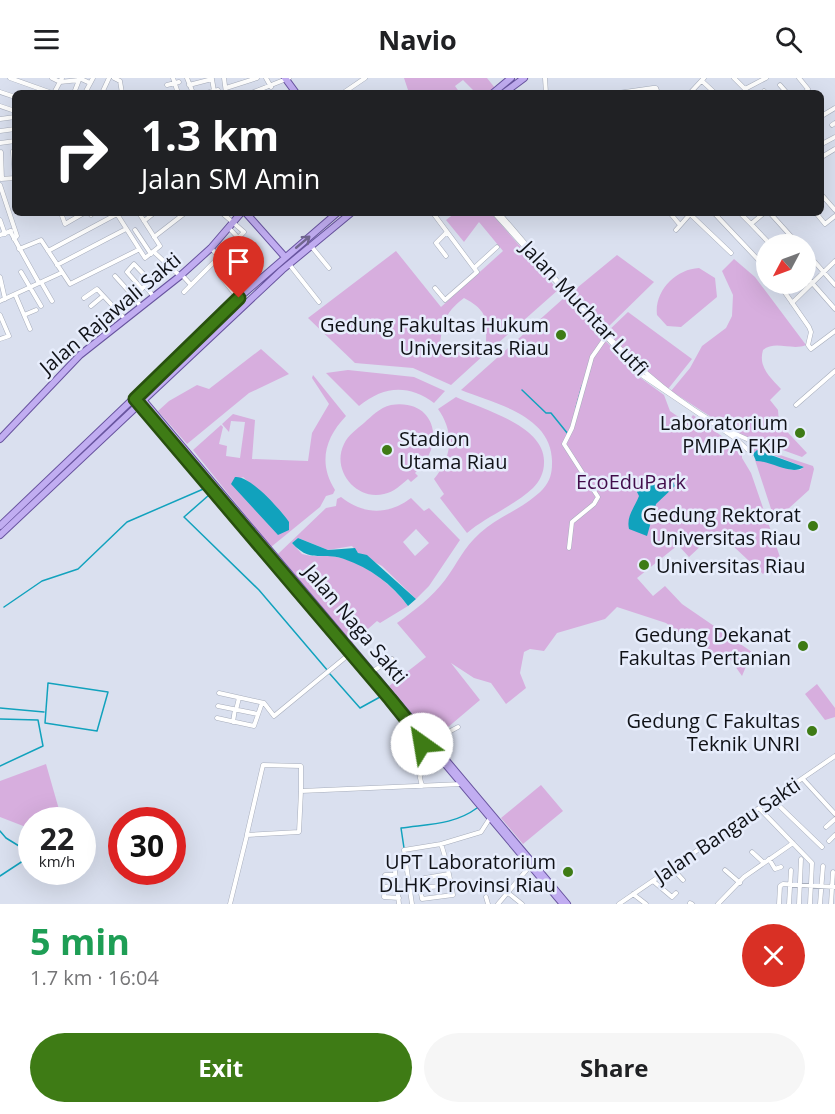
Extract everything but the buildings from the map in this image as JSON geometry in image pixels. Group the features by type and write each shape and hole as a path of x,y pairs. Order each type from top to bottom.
{"main road":[{"path":"497,90 512,78"},
{"path":"508,90 524,78"},
{"name":"Jalan Rajawali Sakti","path":"0,439 68,366 181,276 241,216"},
{"path":"247,216 285,256"},
{"path":"139,400 240,297 334,216"},
{"path":"0,535 139,400 289,264 347,216"},
{"path":"240,297 247,302"},
{"name":"Jalan Naga Sakti","path":"139,400 353,651 423,740 562,904"},
{"path":"0,526 116,422"},
{"name":"Jalan Naga Sakti","path":"353,651 373,671 567,904"}],"street":[{"path":"10,78 44,90"},
{"path":"25,84 28,78"},
{"path":"52,78 79,79 90,84"},
{"path":"87,90 93,78"},
{"path":"114,78 120,81 122,90"},
{"path":"187,78 191,90"},
{"path":"228,90 257,78"},
{"path":"266,78 271,87"},
{"path":"347,90 365,78"},
{"path":"734,78 744,90"},
{"path":"754,78 759,82"},
{"path":"747,90 766,78"},
{"path":"799,78 807,90"},
{"path":"189,85 212,79"},
{"path":"261,90 287,79"},
{"path":"693,90 703,79"},
{"path":"167,85 175,81"},
{"path":"118,90 121,85"},
{"path":"780,85 784,90"},
{"path":"639,90 653,88 657,90"},
{"path":"0,106 12,110"},
{"path":"2,119 8,109"},
{"path":"1,152 1,179"},
{"path":"0,187 12,230 17,236 14,239 52,301"},
{"path":"824,198 835,210"},
{"path":"62,216 65,224 79,216"},
{"path":"48,251 112,216"},
{"path":"119,216 144,258 160,247 141,216"},
{"path":"144,221 150,216"},
{"path":"154,237 181,216"},
{"path":"224,216 244,244"},
{"path":"435,216 477,272 445,300 435,288"},
{"name":"Jalan Muchtar Lutfi","path":"497,216 643,377 735,438 748,450 753,444 771,449 736,435 644,373 502,216"},
{"path":"672,216 680,225"},
{"path":"676,230 688,216"},
{"path":"692,216 731,253"},
{"path":"717,216 756,258"},
{"path":"743,216 761,234"},
{"path":"752,224 761,216"},
{"path":"775,216 790,234"},
{"path":"818,216 825,224 835,216"},
{"path":"0,220 2,235 12,230"},
{"path":"184,292 239,238 243,230 231,225"},
{"path":"57,266 126,230"},
{"path":"135,230 152,253 191,285"},
{"path":"446,233 436,243 446,256"},
{"path":"19,249 40,240 70,284 138,250"},
{"path":"310,246 329,268"},
{"path":"211,248 225,264 221,277 240,297"},
{"path":"474,268 497,248"},
{"path":"816,278 835,261"},
{"path":"151,282 134,264 127,272 154,297"},
{"path":"289,264 320,302"},
{"path":"816,266 835,285"},
{"path":"21,272 41,306"},
{"path":"0,277 2,300 61,273"},
{"path":"115,276 141,308"},
{"path":"133,296 156,278"},
{"path":"816,287 835,309"},
{"path":"84,298 96,288 125,320"},
{"path":"15,294 30,329"},
{"path":"786,294 809,327 811,332 808,345 813,350 835,331"},
{"path":"792,303 801,294"},
{"path":"92,306 103,296"},
{"path":"24,315 36,310"},
{"path":"0,315 9,336 0,339"},
{"path":"569,548 572,522 594,504 598,497 564,446 572,428 592,357 606,337"},
{"path":"796,405 835,371"},
{"path":"219,693 262,703 274,716 353,651"},
{"path":"373,671 392,658"},
{"path":"233,722 239,698"},
{"path":"217,718 254,726 262,703"},
{"path":"218,706 258,714"},
{"path":"432,741 458,727"},
{"path":"422,786 420,778 423,740"},
{"path":"833,758 835,764"},
{"name":"Jalan Bangau Sakti","path":"619,904 833,758"},
{"path":"230,904 263,765 301,766 299,832 247,836"},
{"path":"803,778 835,814"},
{"path":"301,792 462,784"},
{"path":"773,800 822,847"},
{"path":"760,809 812,863 810,904"},
{"path":"412,904 404,850 441,844 481,832 490,818"},
{"path":"826,827 835,819"},
{"path":"829,841 835,836"},
{"path":"718,904 764,863 793,843"},
{"path":"441,844 449,874 453,895 422,899 419,879 449,874"},
{"path":"752,852 764,863"},
{"path":"769,859 775,869 781,867"},
{"path":"799,904 801,859"},
{"path":"498,904 531,866"},
{"path":"820,904 823,866"},
{"path":"672,868 683,880"},
{"path":"725,870 740,883"},
{"path":"789,904 791,870"},
{"path":"831,904 834,887 833,872"},
{"path":"384,875 395,873 399,904"},
{"path":"653,881 674,895"},
{"path":"779,904 780,886 790,884 834,887"},
{"path":"420,888 451,885"},
{"path":"397,886 384,887 384,897 399,898"},
{"path":"507,892 522,904"},
{"path":"633,894 646,904"},
{"path":"486,897 488,904"}],"green space":[{"path":"404,78 487,78 495,88 473,90 463,80 455,86 458,90 408,90"},
{"path":"451,216 494,216 558,290 489,351 486,347 486,323 482,313 464,298 457,304 444,322 439,354 483,350 485,354 451,385 413,368 355,363 308,318 396,251 441,307 503,251 479,222 464,242 446,220"},
{"path":"617,255 654,282 606,329 572,292"},
{"path":"734,259 755,277 756,294 768,294 806,345 768,347 763,350 762,356 766,371 781,389 770,400 778,410 779,423 807,453 802,457 736,433 671,391 690,368 702,346 726,328 732,316 733,295 722,271"},
{"path":"699,268 715,278 717,297 681,327 667,326 657,315 657,306 663,290 682,272"},
{"name":"EcoEduPark","path":"565,297 638,376 664,395 670,411 687,423 693,415 742,451 742,458 751,473 780,557 763,574 717,531 689,557 678,545 637,578 653,596 665,586 682,604 752,652 742,676 728,656 714,658 666,623 617,607 605,619 557,633 544,651 530,649 524,652 520,673 526,688 506,704 491,683 474,678 451,663 480,700 434,739 389,686 426,657 397,623 434,592 445,580 469,544 480,533 528,502 543,489 549,480 552,467 550,448 544,434 533,423 506,407 461,390"},
{"path":"628,312 692,359 668,389 648,374 607,332"},
{"path":"261,349 289,374 249,393 187,444 158,411 169,401 197,385 209,389"},
{"path":"348,370 414,377 445,391 434,403 405,390 387,391 368,399 359,406 326,373"},
{"path":"313,375 346,416 333,433 326,451 327,470 335,490 333,494 326,496 320,507 271,547 193,450 221,425 223,427 219,444 227,446 226,456 240,458 245,422 231,421 229,432 222,424 233,414 255,420 252,459 308,461 312,433 329,404 312,378","holes":["243,477 283,514 253,505 232,484"]},
{"path":"456,397 497,414 524,429 535,439 542,450 544,463 541,476 533,488 467,533 440,498 444,494 434,479 445,462 449,445 447,427 438,409"},
{"name":"Stadion Utama Riau","path":"391,405 406,405 418,409 427,416 432,426 431,450 425,462 415,473 418,476 411,482 408,479 394,490 384,494 364,493 349,481 344,473 341,454 344,444 353,432 376,412"},
{"path":"756,447 813,466 814,469 809,490 777,519 774,518 755,460 770,461 791,470 800,470 804,467 768,453 753,454 753,457 750,450"},
{"path":"341,497 358,507 376,511 394,508 411,498 424,511 429,508 460,540 429,586 416,599 382,566 358,553 352,546 328,550 298,538 292,543 302,554 341,558 363,567 384,581 408,606 380,623 377,621 352,643 278,554 326,508 336,506 337,499","holes":["416,529 429,543 415,556 403,542"]},
{"path":"817,684 835,708 835,717 825,720 805,694"},
{"path":"46,764 58,807 18,807 18,824 0,817 0,781"},
{"path":"541,785 563,811 523,844 501,818"}],"water":[{"path":"757,450 804,467 793,470 756,461 753,454"},
{"path":"235,477 248,481 264,494 289,522 289,530 278,535 231,484"},
{"path":"647,477 650,481 672,479 675,486 656,504 647,536 629,529 628,524 639,496 637,492 642,480"},
{"path":"298,538 328,550 355,548 358,553 367,555 416,599 408,606 388,584 354,563 336,557 305,553 292,543"}],"waterway":[{"path":"576,408 582,386"},
{"path":"522,390 546,413 551,413 568,434"},
{"path":"4,607 42,581 78,569 127,522 208,487"},
{"path":"209,495 184,517 259,590 328,671"},
{"path":"330,674 360,708 380,697"},
{"path":"48,683 108,692 97,731 45,723 48,683"},
{"path":"0,708 44,712"},
{"path":"0,719 38,720 43,746 0,766"},
{"path":"404,848 401,828 450,821 477,808"},
{"path":"0,831 18,845"},
{"path":"0,876 18,864"}],"place":[{"name":"Gedung Fakultas Hukum Universitas Riau","path":"561,335"},
{"name":"Laboratorium PMIPA FKIP","path":"800,433"},
{"name":"Stadion Utama Riau","path":"387,450"},
{"name":"Gedung Rektorat Universitas Riau","path":"813,526"},
{"name":"Universitas Riau","path":"644,565"},
{"name":"Gedung Dekanat Fakultas Pertanian","path":"803,646"},
{"name":"Gedung C Fakultas Teknik UNRI","path":"812,731"},
{"name":"UPT Laboratorium DLHK Provinsi Riau","path":"568,872"}],"route":[{"path":"239,298 135,399 220,496 390,699 423,740 422,744"}]}
